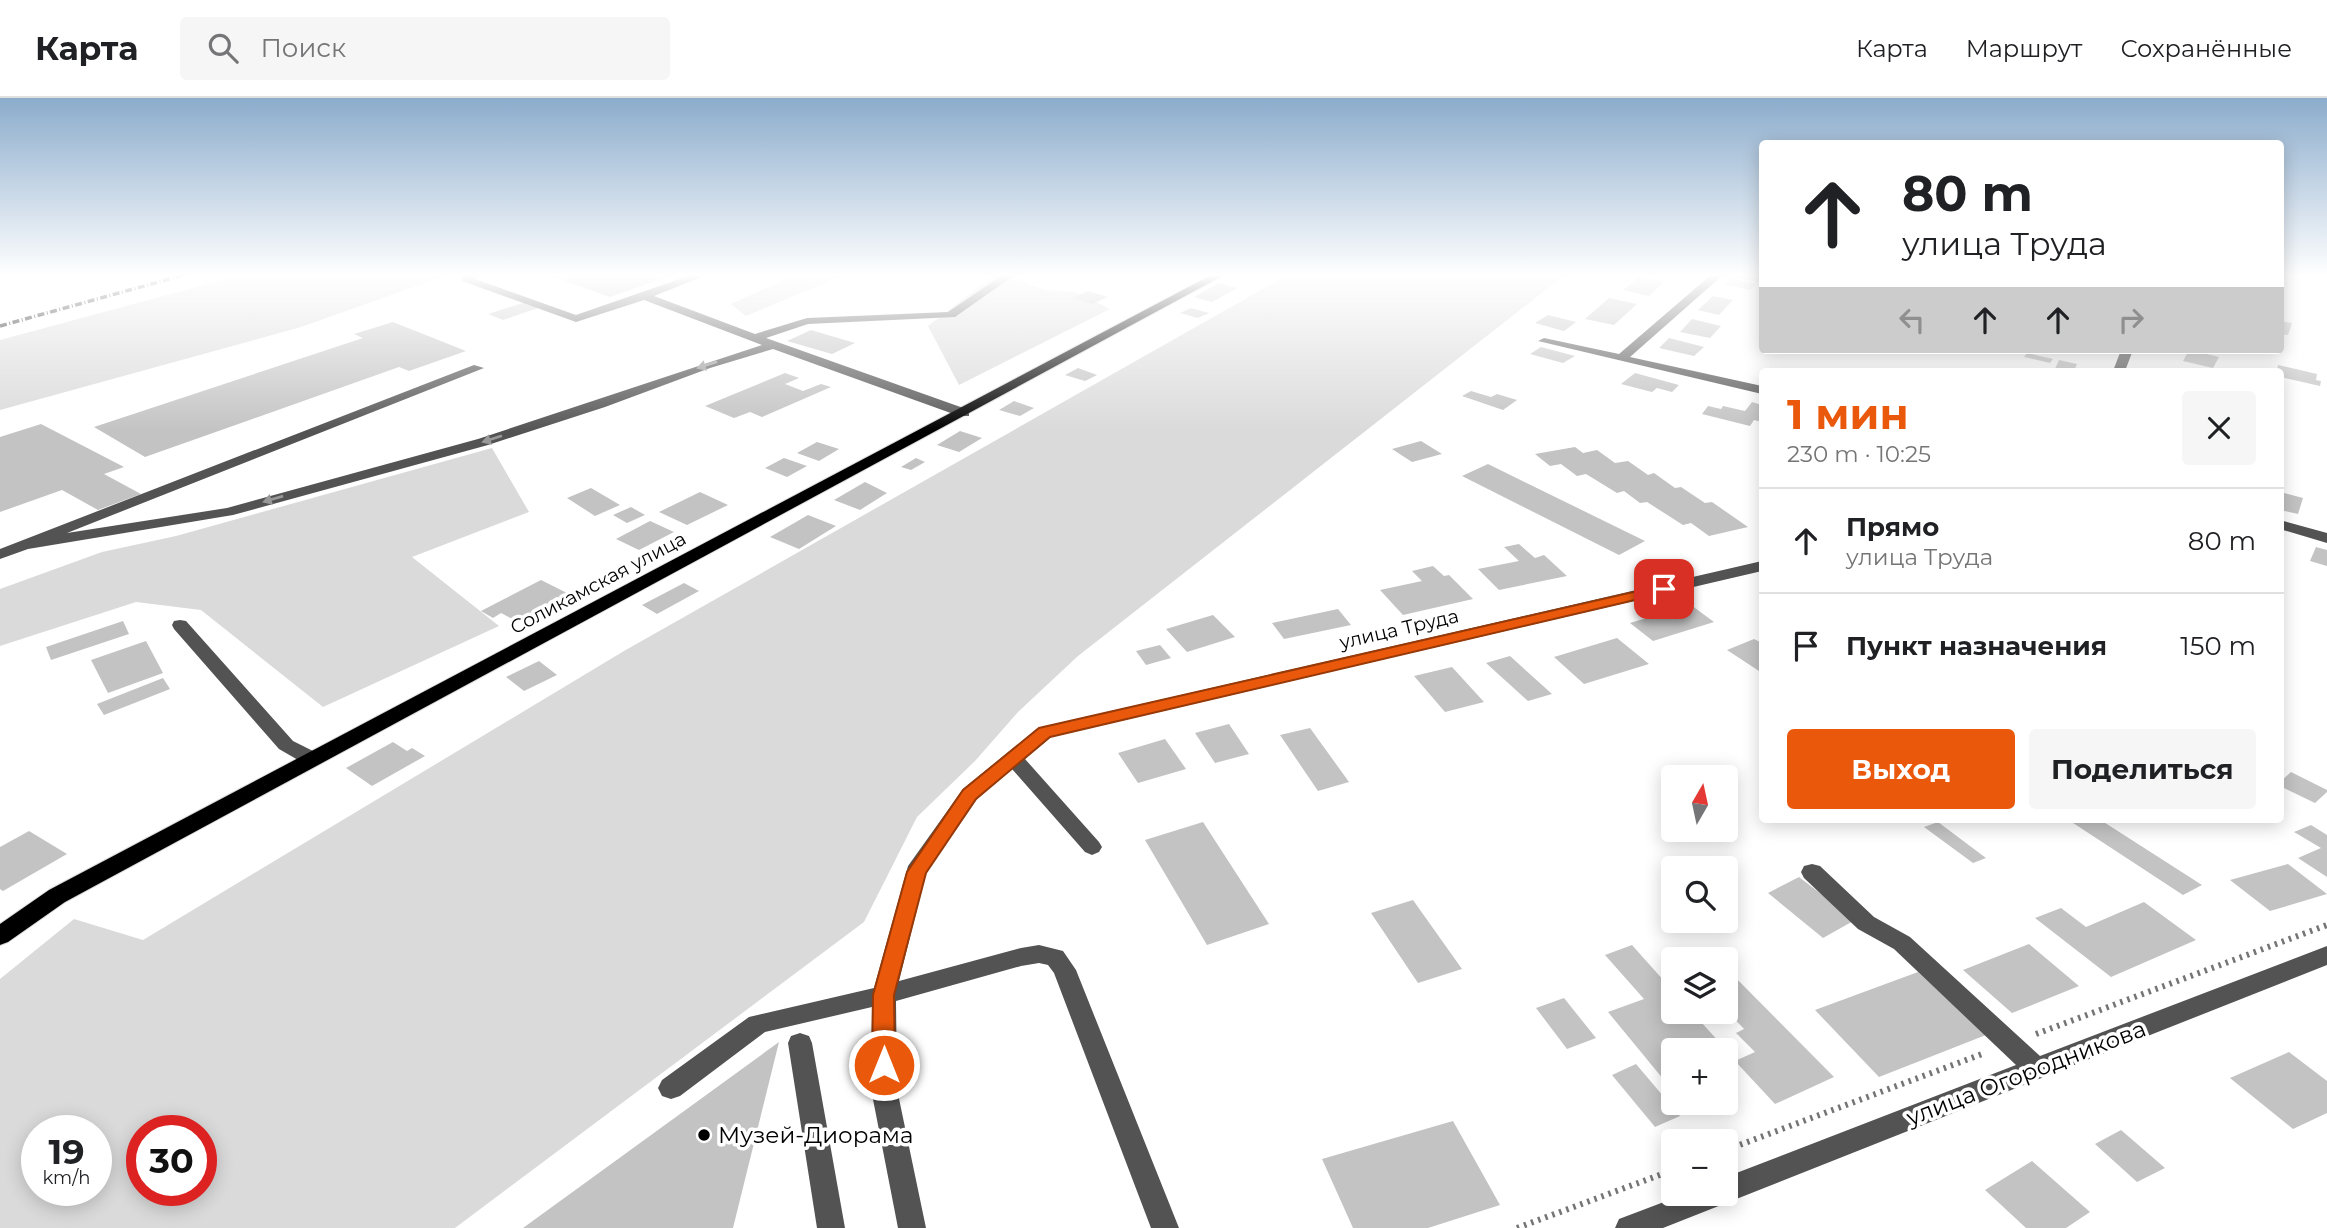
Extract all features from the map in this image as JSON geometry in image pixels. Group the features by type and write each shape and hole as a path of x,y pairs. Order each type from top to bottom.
{"main road":[{"name":"Соликамская улица","path":"0,936 57,896 1124,327"}],"street":[{"path":"726,327 964,413"},
{"path":"755,338 789,327"},
{"path":"1623,358 1659,327"},
{"path":"1544,341 1759,389"},
{"path":"28,544 228,512 483,442 600,404 706,365 773,345"},
{"path":"0,554 478,368"},
{"path":"2284,525 2327,538"},
{"name":"улица Труда","path":"1013,758 1045,732 1759,567"},
{"path":"180,625 286,745 312,759"},
{"path":"912,1228 884,1089 884,995 916,872 970,794 1013,758 1092,847"},
{"path":"1812,872 1866,923 1902,943 2037,1069"},
{"path":"671,1088 758,1024 884,995 1021,957 1039,954 1055,957 1064,970 1165,1228"},
{"name":"улица Огородникова","path":"1738,1185 2327,955"},
{"path":"800,1042 831,1228"},
{"path":"1629,1228 1686,1206"}],"path":[{"path":"1517,1228 1661,1174"}],"shaded area":[{"path":"49,327 302,327 0,410 0,340"},
{"path":"928,327 1075,327 959,385"},
{"path":"1196,327 1499,327 1078,656 1018,712 975,761 917,817 864,922 455,1228 0,1228 0,979 74,919 143,940 624,651"},
{"path":"492,448 529,512 412,557 499,626 323,707 201,610 136,602 0,646 0,589 102,552 176,536"}],"building":[{"path":"378,327 405,327 466,351 409,371 399,367 145,457 94,427 363,338 354,334"},
{"path":"1549,327 1570,327 1564,331"},
{"path":"1685,327 1720,327 1710,338 1680,332"},
{"path":"2284,327 2291,327 2288,335 2284,334"},
{"path":"811,330 855,343 832,354 787,341"},
{"path":"1669,338 1704,347 1694,356 1659,348"},
{"path":"1541,347 1575,356 1563,363 1530,354"},
{"path":"2031,354 2053,359 2050,363 2024,357"},
{"path":"2187,354 2219,357 2213,368 2183,361"},
{"path":"2059,360 2077,364 2075,368 2055,368"},
{"path":"2278,365 2317,374 2316,380 2321,381 2320,386 2284,378 2284,368 2278,368"},
{"path":"1078,368 1097,375 1085,381 1065,375"},
{"path":"785,373 799,378 785,384 803,391 821,384 831,387 762,417 750,412 734,418 705,406"},
{"path":"1635,373 1679,385 1672,392 1657,388 1652,392 1621,384"},
{"path":"1471,391 1517,400 1503,410 1462,396"},
{"path":"1014,401 1034,408 1020,416 999,410"},
{"path":"1752,402 1759,404 1759,421 1754,420 1750,426 1702,414 1708,406 1745,411"},
{"path":"41,424 124,467 104,474 141,494 98,510 62,490 0,512 0,437"},
{"path":"960,431 982,438 959,452 937,445"},
{"path":"1421,441 1442,454 1412,462 1392,449"},
{"path":"817,442 839,449 819,461 797,453"},
{"path":"1575,447 1583,453 1597,450 1615,463 1628,461 1648,475 1654,473 1675,488 1681,487 1705,503 1712,502 1748,527 1709,536 1691,523 1683,525 1647,502 1640,503 1624,491 1617,493 1586,474 1577,476 1561,464 1550,466 1535,454"},
{"path":"784,458 807,466 787,477 765,468"},
{"path":"916,458 925,462 911,470 901,467"},
{"path":"1488,464 1645,541 1619,555 1462,476"},
{"path":"865,482 887,493 860,510 834,500"},
{"path":"591,488 620,505 595,516 567,498"},
{"path":"700,492 728,505 687,525 659,512"},
{"path":"2284,493 2303,498 2298,514 2284,511"},
{"path":"631,507 645,515 627,523 613,515"},
{"path":"808,515 836,526 799,549 770,537"},
{"path":"650,521 674,532 639,550 616,539"},
{"path":"1519,544 1535,558 1544,555 1567,576 1499,590 1478,569 1519,561 1504,547"},
{"path":"2316,547 2327,550 2327,566 2310,561"},
{"path":"1433,566 1444,576 1449,575 1473,599 1403,615 1380,590 1422,581 1412,571"},
{"path":"541,580 567,593 516,621 501,613 493,618 481,611"},
{"path":"684,583 699,591 657,614 642,605"},
{"path":"1691,605 1714,622 1653,641 1630,623"},
{"path":"1338,609 1351,625 1284,639 1272,623"},
{"path":"1213,615 1235,637 1187,652 1166,629"},
{"path":"123,621 129,634 51,660 46,647"},
{"path":"1617,638 1649,664 1584,684 1554,657"},
{"path":"1754,639 1759,642 1759,671 1727,650"},
{"path":"146,641 163,673 108,693 91,660"},
{"path":"1160,645 1171,658 1146,665 1136,651"},
{"path":"1510,656 1552,694 1528,701 1486,663"},
{"path":"539,661 557,675 524,691 506,677"},
{"path":"1452,667 1484,702 1445,712 1414,676"},
{"path":"163,678 170,689 104,715 97,704"},
{"path":"1229,724 1249,754 1215,763 1195,733"},
{"path":"1310,728 1349,782 1318,791 1280,735"},
{"path":"1165,739 1186,769 1138,783 1118,753"},
{"path":"393,742 407,751 412,748 425,756 372,786 346,768"},
{"path":"2291,772 2327,792 2315,803 2284,788 2284,778"},
{"path":"1203,822 1269,924 1207,945 1145,840"},
{"path":"1939,823 1986,858 1973,863 1924,827"},
{"path":"2073,823 2105,823 2202,885 2183,895"},
{"path":"2311,825 2327,835 2327,877 2298,858 2321,848 2294,832"},
{"path":"29,831 67,854 3,891 0,889 0,847"},
{"path":"2288,864 2327,894 2270,911 2230,880"},
{"path":"1799,877 1855,920 1823,938 1768,893"},
{"path":"1413,900 1462,969 1418,983 1371,913"},
{"path":"2144,902 2196,940 2111,977 2035,918 2061,908 2086,927"},
{"path":"2029,944 2079,986 2012,1013 1963,970"},
{"path":"1632,945 1661,978 1661,1024 1703,1024 1716,1038 1661,1038 1661,1076 1608,1012 1644,999 1605,955"},
{"path":"1918,972 1986,1035 1879,1077 1815,1010"},
{"path":"1738,980 1834,1077 1775,1104 1738,1064 1738,1060 1755,1052 1736,1033 1744,1029 1738,1023"},
{"path":"1564,998 1596,1038 1567,1049 1536,1008"},
{"name":"Музей-Диорама","path":"779,1042 733,1228 523,1228"},
{"path":"2289,1052 2327,1081 2327,1113 2293,1129 2230,1078"},
{"path":"1636,1064 1661,1094 1661,1115 1680,1116 1655,1127 1612,1075"},
{"path":"1453,1121 1500,1205 1428,1228 1353,1228 1322,1159"},
{"path":"2121,1130 2165,1168 2137,1182 2095,1144"},
{"path":"2032,1161 2090,1212 2066,1228 2026,1228 1985,1190"}],"place":[{"name":"Музей-Диорама","path":"704,1135"}],"route":[{"path":"884,1065 884,995 916,872 970,794 1045,732 1664,589"}]}
